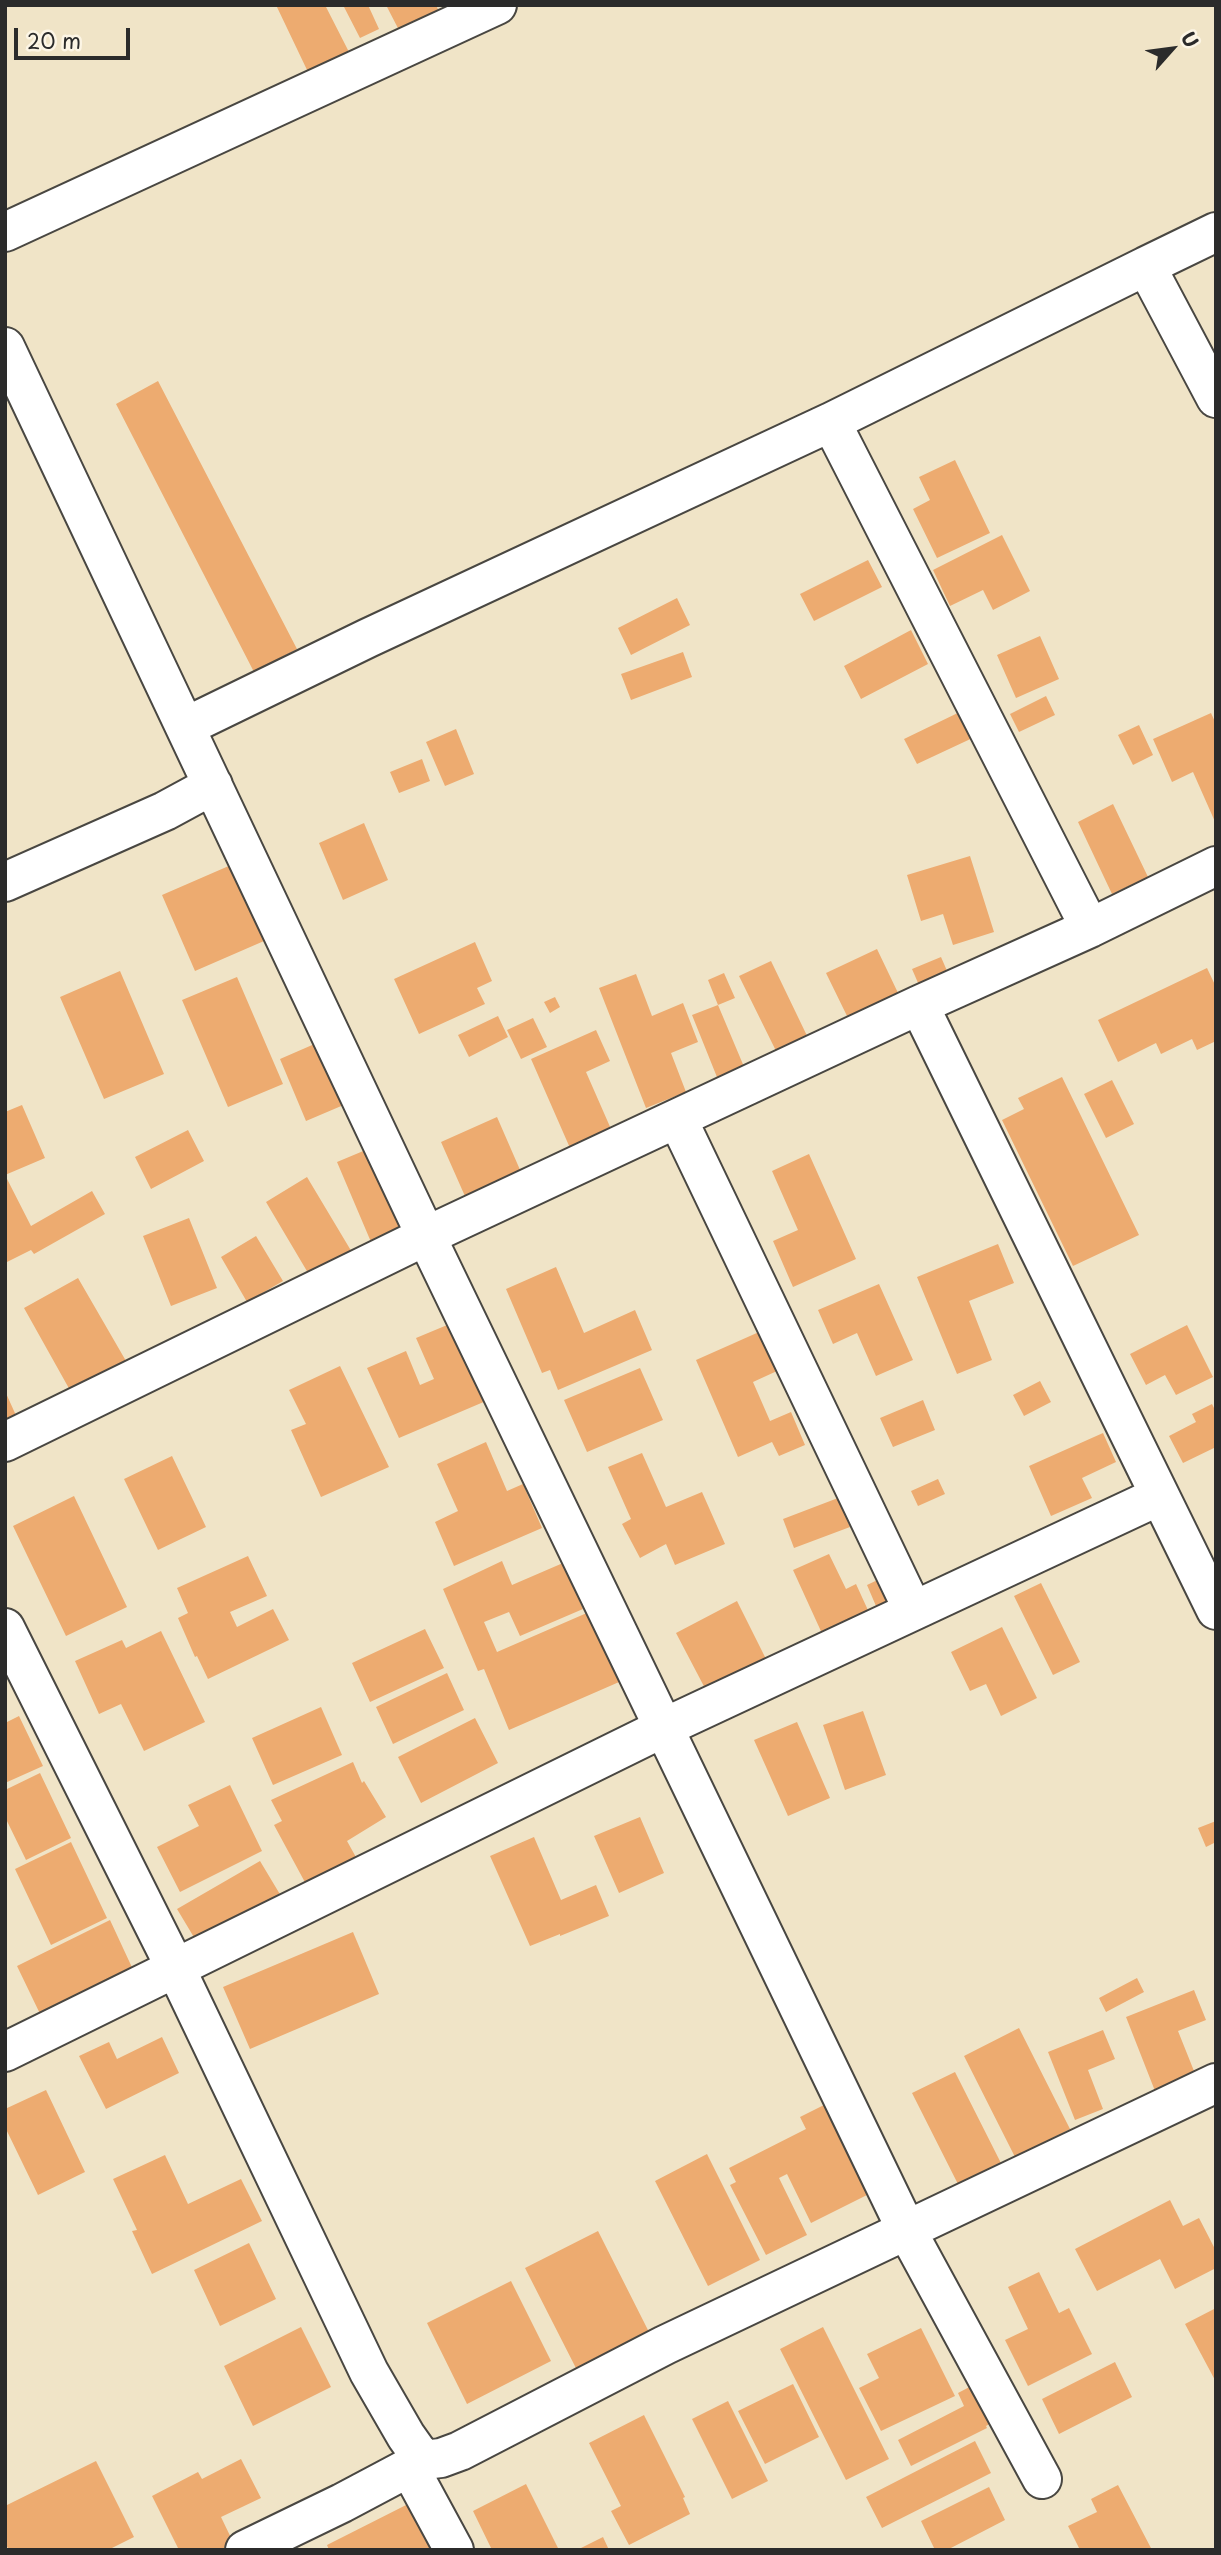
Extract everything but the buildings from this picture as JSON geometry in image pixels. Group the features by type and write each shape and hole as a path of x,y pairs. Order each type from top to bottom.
{"street":[{"path":"5,232 497,5"},
{"path":"185,727 368,638 831,422 1216,232"},
{"path":"1146,266 1216,398"},
{"path":"5,347 426,1236 907,2231 1042,2479"},
{"path":"831,422 1090,928"},
{"path":"5,882 165,811 214,785"},
{"path":"5,1441 426,1236 919,1005 1090,928 1216,866"},
{"path":"919,1005 1216,1610"},
{"path":"678,1120 913,1609"},
{"path":"5,2052 663,1728 1159,1496"},
{"path":"5,1628 176,1969 369,2372 406,2437 454,2550"},
{"path":"245,2550 416,2464 460,2451 665,2345 1216,2083"}]}
